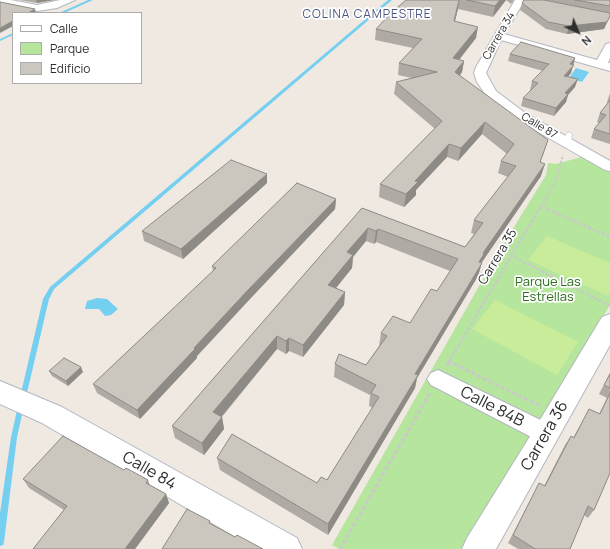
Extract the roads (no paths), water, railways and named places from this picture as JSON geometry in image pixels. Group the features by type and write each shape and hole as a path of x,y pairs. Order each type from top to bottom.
{"street":[{"path":"0,1 15,2 37,8 53,6 70,0"},
{"name":"Carrera 34","path":"480,73 498,36 520,0"},
{"path":"0,9 15,2"},
{"path":"498,36 603,66 610,46"},
{"name":"Calle 87","path":"480,73 486,87 500,101 520,116 568,138 610,167"},
{"name":"Carrera 36","path":"478,549 610,323"},
{"name":"Calle 84B","path":"438,372 552,424"},
{"name":"Calle 84","path":"5,394 50,410 286,549"}],"water":[{"path":"576,68 589,72 582,82 569,78"},
{"path":"97,298 107,299 118,309 111,315 105,316 99,309 85,309 87,301"}],"waterway":[{"path":"63,12 91,0"},
{"path":"23,397 46,299 52,288 390,0"},
{"path":"0,40 12,34"},
{"path":"0,542 14,437 21,406"}],"district":[{"name":"COLINA CAMPESTRE","path":"367,15"}],"park label":[{"name":"Parque Las Estrellas","path":"548,290"}]}
